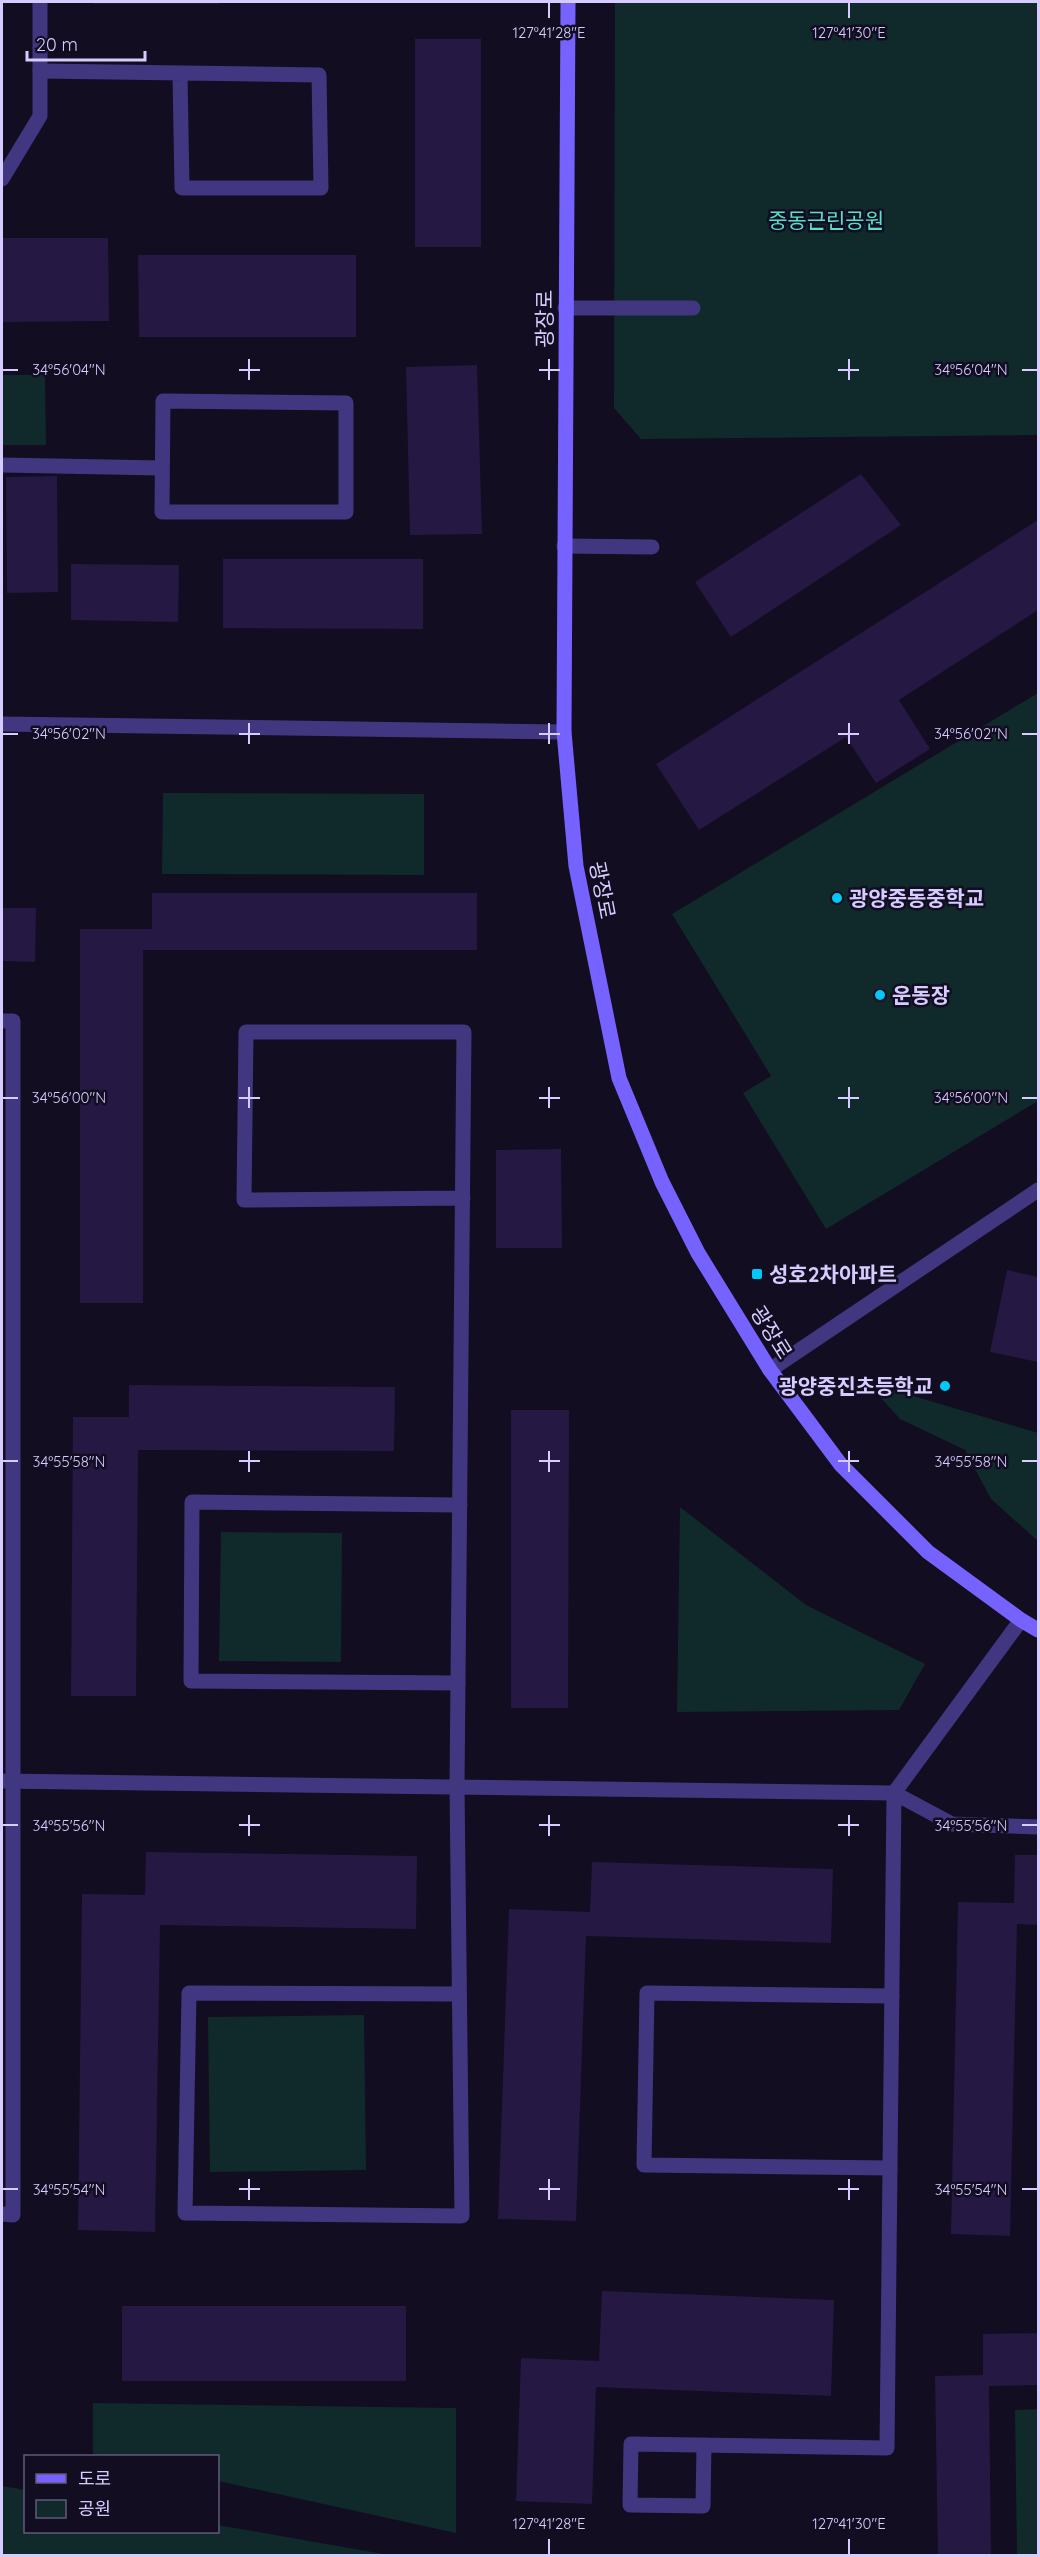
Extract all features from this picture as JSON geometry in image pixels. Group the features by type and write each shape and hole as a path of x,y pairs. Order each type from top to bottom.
{"street":[{"path":"2,178 40,116 40,2"},
{"name":"광장로","path":"568,2 564,732 576,866 619,1078 662,1182 698,1253 770,1370 849,1473 928,1552 1038,1630"},
{"path":"40,71 319,75 321,188 182,188 180,74"},
{"path":"565,308 693,308"},
{"path":"163,401 346,403 346,512 162,512 161,468 163,401"},
{"path":"2,465 161,468"},
{"path":"564,546 652,547"},
{"path":"2,724 564,732"},
{"path":"2,1021 13,1021 7,1210 7,1983 13,2215 2,2214"},
{"path":"459,1994 189,1993 185,2213 462,2216 457,1787 463,1198 464,1032 246,1032 244,1200 463,1198"},
{"path":"770,1370 1038,1190"},
{"path":"458,1683 191,1681 192,1502 460,1505"},
{"path":"704,2445 703,2506 630,2505 630,2445 704,2445 887,2448 894,1793 1021,1620"},
{"path":"7,1781 894,1793 952,1824 1038,1827"},
{"path":"890,2168 644,2165 647,1993 892,1996"}],"green space":[{"name":"중동근린공원","path":"615,2 1038,2 1038,435 641,439 614,408"},
{"path":"2,375 45,375 46,445 2,445"},
{"name":"운동장","path":"1038,693 1038,1101 826,1229 743,1093 771,1076 672,914"},
{"path":"163,793 424,794 424,875 162,874"},
{"path":"866,1382 1038,1433 1038,1541 991,1499 965,1450 900,1419"},
{"path":"680,1507 806,1605 925,1664 899,1710 677,1712"},
{"path":"221,1532 342,1533 341,1662 219,1661"},
{"path":"364,2015 366,2170 210,2172 208,2017"},
{"path":"93,2403 456,2408 456,2533 219,2481 219,2455 93,2454"},
{"path":"1038,2409 1038,2555 1017,2555 1015,2410"},
{"path":"2,2486 24,2490 24,2533 219,2533 219,2525 389,2555 2,2555"}],"building":[{"path":"93,2 219,2 219,4 93,4"},
{"path":"415,39 481,39 481,247 415,247"},
{"path":"2,238 108,238 109,321 2,322"},
{"path":"138,255 356,255 356,337 139,337"},
{"path":"477,365 482,534 410,535 406,367"},
{"path":"861,474 901,525 731,637 695,582"},
{"path":"57,476 58,592 7,593 6,477"},
{"path":"1038,520 1038,610 899,700 930,749 876,783 846,737 699,830 656,764"},
{"path":"223,559 423,559 423,629 223,628"},
{"path":"71,564 179,565 178,622 71,620"},
{"path":"152,893 477,893 477,950 143,950 143,1303 80,1303 80,929 152,929"},
{"path":"2,908 36,908 35,962 2,961"},
{"path":"561,1149 562,1248 496,1248 496,1150"},
{"path":"1007,1270 1038,1277 1038,1362 990,1352"},
{"path":"129,1385 395,1387 394,1451 138,1450 136,1696 71,1696 73,1417 129,1417"},
{"path":"511,1410 569,1410 568,1708 511,1708"},
{"path":"146,1852 417,1856 416,1929 160,1925 155,2232 78,2230 82,1894 145,1895"},
{"path":"1015,1855 1038,1855 1038,1925 1017,1924 1010,2236 951,2234 958,1902 1014,1903"},
{"path":"592,1862 833,1869 831,1943 586,1936 576,2221 498,2219 509,1909 590,1912"},
{"path":"602,2291 834,2300 831,2396 596,2387 592,2504 516,2501 521,2358 599,2361"},
{"path":"122,2306 406,2306 406,2381 122,2381"},
{"path":"1038,2333 1038,2385 989,2386 991,2556 938,2556 935,2376 983,2375 983,2334"}],"place":[{"name":"광양중동중학교","path":"837,898"},
{"name":"운동장","path":"880,995"},
{"name":"성호2차아파트","path":"757,1274"},
{"name":"광양중진초등학교","path":"945,1386"}]}
